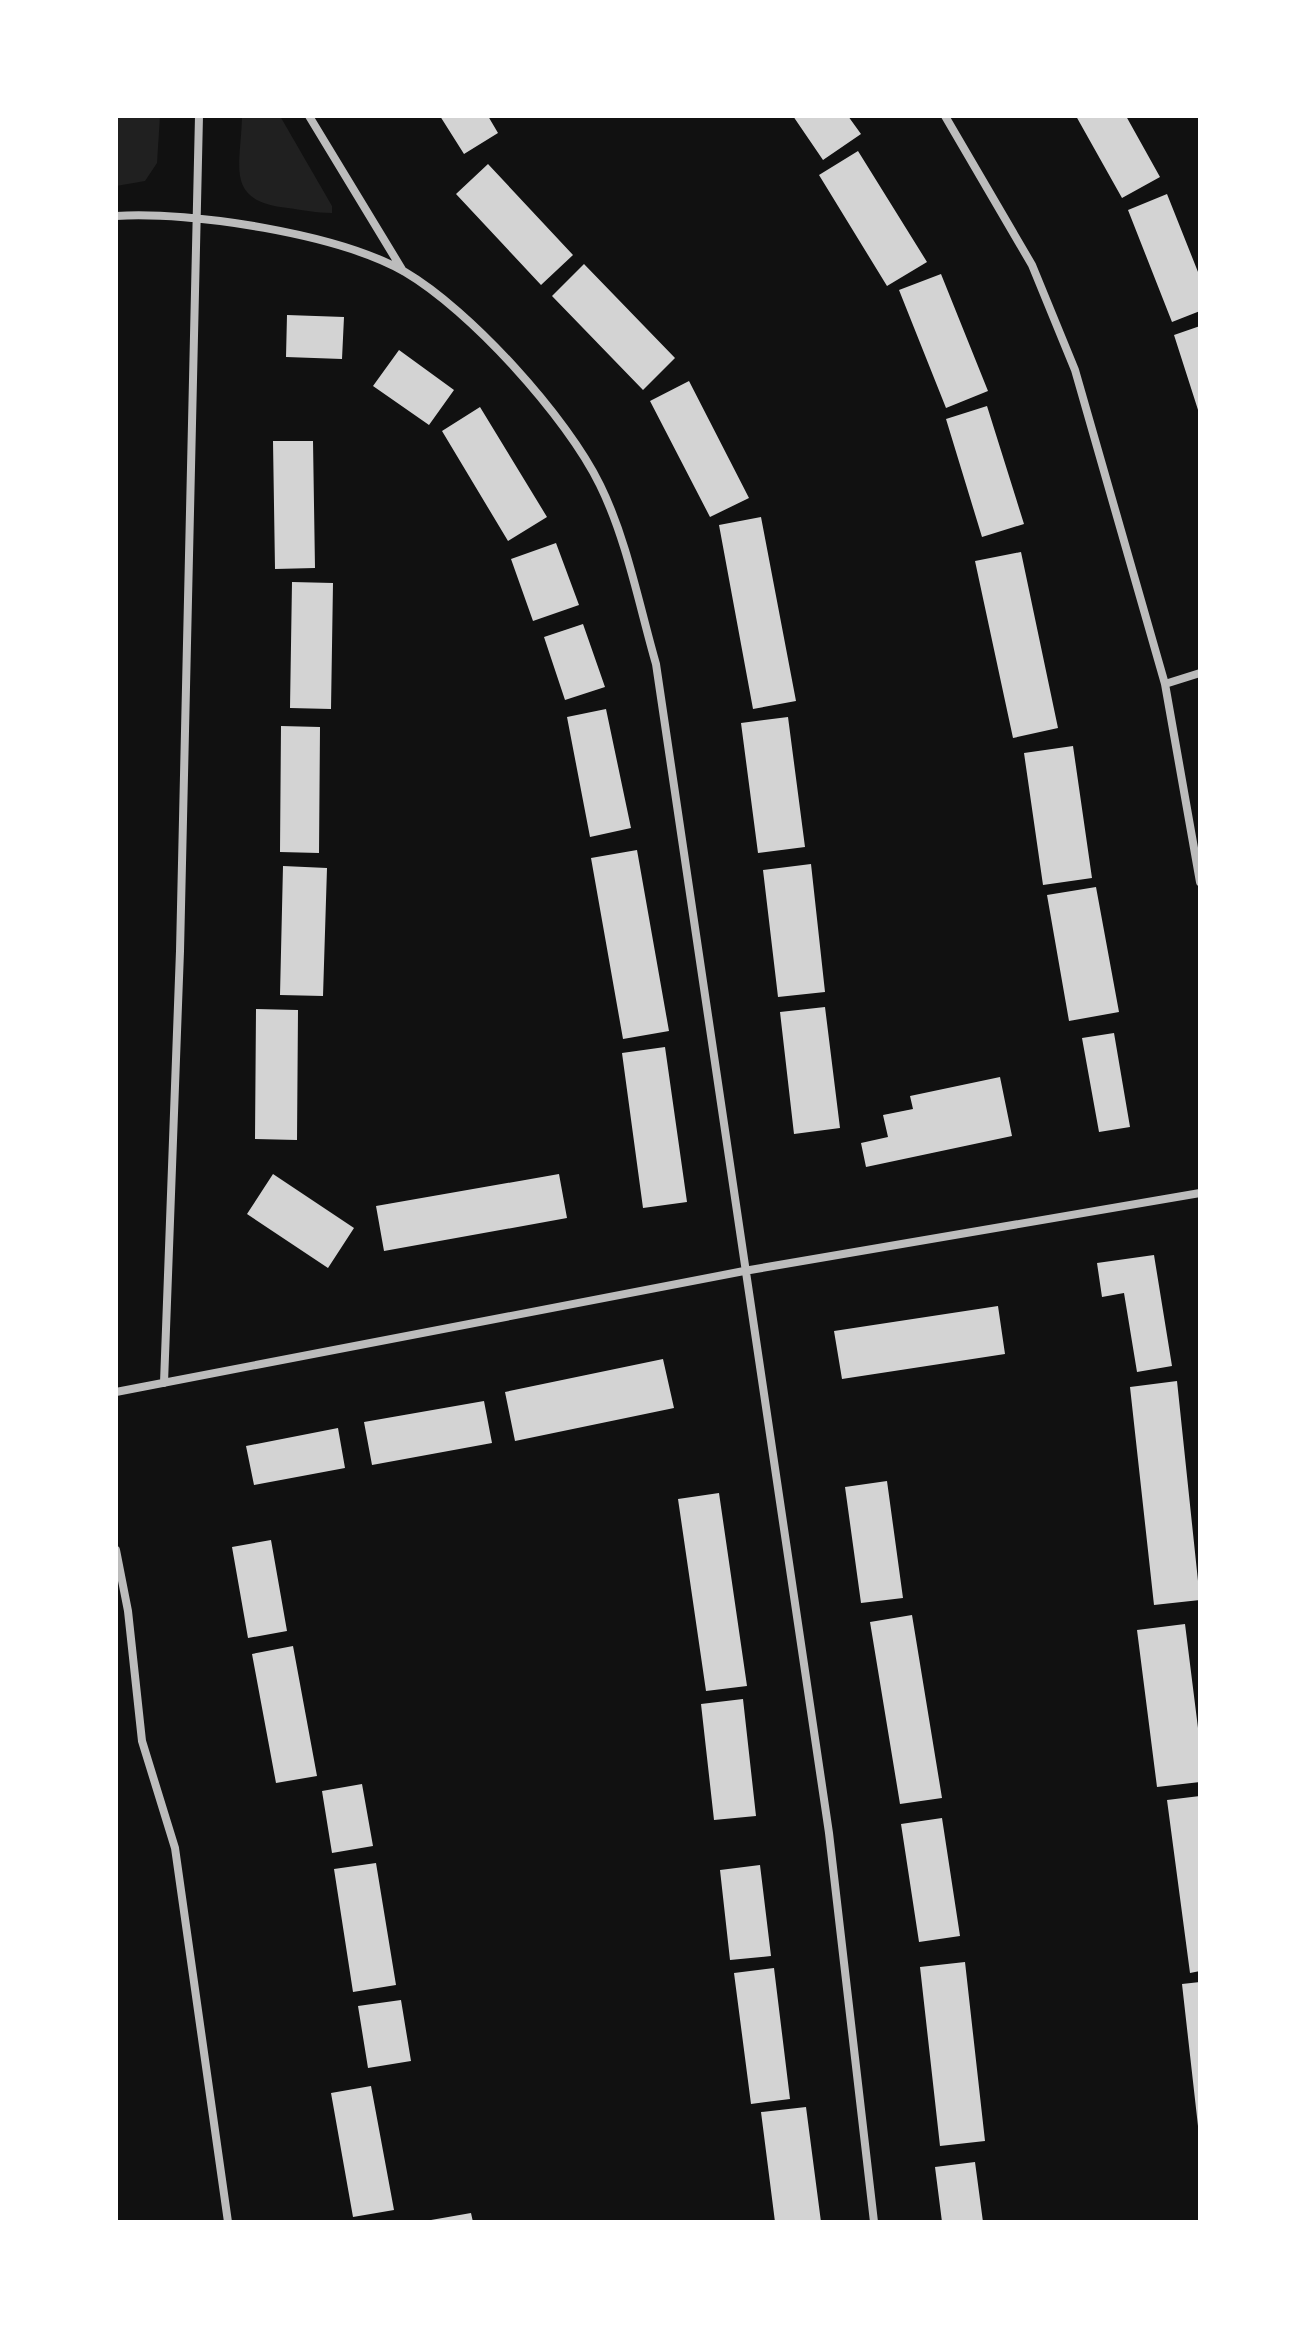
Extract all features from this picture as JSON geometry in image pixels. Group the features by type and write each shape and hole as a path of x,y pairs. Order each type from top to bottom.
{"street":[{"path":"164,1383 180,951 199,116"},
{"path":"309,116 403,271"},
{"path":"945,116 1032,265 1075,370 1165,684 1200,882"},
{"path":"116,216 157,213 308,238 403,271 441,297 491,344 549,410 589,464 619,535 656,664 699,938 744,1271 829,1833 874,2222"},
{"path":"1165,684 1200,673"},
{"path":"116,1392 744,1271 1200,1193"},
{"path":"116,1550 128,1611 142,1741 175,1848 228,2222"}],"shaded area":[{"path":"116,116 160,116 157,163 145,181 116,186"},
{"path":"242,116 280,116 332,206 332,213 268,204 245,190 239,166"}],"building":[{"path":"440,116 488,116 498,133 464,154"},
{"path":"793,116 848,116 861,134 823,160"},
{"path":"1076,116 1126,116 1160,177 1122,198"},
{"path":"858,151 927,262 887,286 819,175"},
{"path":"488,164 573,255 541,285 456,194"},
{"path":"1167,194 1200,277 1200,311 1172,322 1128,210"},
{"path":"584,264 675,358 643,390 552,296"},
{"path":"941,274 988,391 946,408 899,290"},
{"path":"287,315 344,317 342,359 286,357"},
{"path":"1200,326 1200,413 1199,413 1174,335"},
{"path":"399,350 454,390 429,425 373,386"},
{"path":"689,381 749,498 710,517 650,401"},
{"path":"987,406 1024,524 982,537 946,419"},
{"path":"480,407 547,517 508,541 442,431"},
{"path":"273,441 313,441 315,568 275,569"},
{"path":"761,517 796,701 753,709 719,525"},
{"path":"556,543 579,605 533,621 511,559"},
{"path":"1021,552 1058,728 1013,738 975,561"},
{"path":"292,582 333,583 331,709 290,708"},
{"path":"583,624 605,687 565,700 544,637"},
{"path":"606,709 631,828 590,837 567,717"},
{"path":"788,717 805,847 758,853 741,723"},
{"path":"281,726 320,727 319,853 280,852"},
{"path":"1073,746 1092,878 1043,885 1024,753"},
{"path":"637,850 669,1031 623,1039 591,858"},
{"path":"811,864 825,992 778,997 763,870"},
{"path":"283,866 327,868 323,996 280,995"},
{"path":"1096,887 1119,1012 1069,1021 1047,895"},
{"path":"825,1007 840,1128 794,1134 780,1012"},
{"path":"256,1009 298,1010 297,1140 255,1139"},
{"path":"1114,1033 1130,1127 1099,1132 1082,1038"},
{"path":"665,1047 687,1202 643,1208 622,1053"},
{"path":"1000,1077 1012,1136 866,1167 861,1143 888,1137 883,1115 913,1109 910,1096"},
{"path":"273,1174 354,1228 328,1268 247,1214"},
{"path":"559,1174 567,1218 384,1251 376,1206"},
{"path":"1154,1255 1172,1366 1137,1372 1124,1293 1102,1297 1097,1263"},
{"path":"998,1306 1005,1354 842,1379 834,1331"},
{"path":"663,1359 674,1408 515,1441 505,1392"},
{"path":"1177,1381 1200,1600 1154,1605 1130,1387"},
{"path":"484,1401 492,1443 372,1465 364,1422"},
{"path":"338,1428 345,1468 254,1485 246,1446"},
{"path":"887,1481 903,1598 861,1603 845,1487"},
{"path":"719,1493 747,1686 706,1691 678,1499"},
{"path":"271,1540 287,1631 248,1638 232,1547"},
{"path":"912,1615 942,1798 900,1804 870,1622"},
{"path":"1185,1624 1200,1744 1200,1782 1157,1787 1137,1630"},
{"path":"293,1646 317,1776 276,1783 252,1654"},
{"path":"743,1699 756,1816 714,1820 701,1704"},
{"path":"362,1784 373,1846 332,1853 322,1791"},
{"path":"1200,1796 1200,1971 1190,1973 1167,1800"},
{"path":"942,1818 960,1936 919,1942 901,1824"},
{"path":"376,1863 396,1985 353,1992 334,1869"},
{"path":"760,1865 771,1956 730,1960 720,1870"},
{"path":"965,1962 985,2141 940,2146 920,1967"},
{"path":"774,1968 790,2099 751,2104 734,1973"},
{"path":"1200,1982 1200,2126 1198,2126 1182,1984"},
{"path":"401,2000 411,2061 368,2068 358,2006"},
{"path":"371,2086 394,2210 353,2217 331,2093"},
{"path":"806,2107 821,2222 775,2222 761,2112"},
{"path":"975,2162 983,2222 942,2222 935,2167"},
{"path":"471,2213 473,2222 431,2220"}]}
